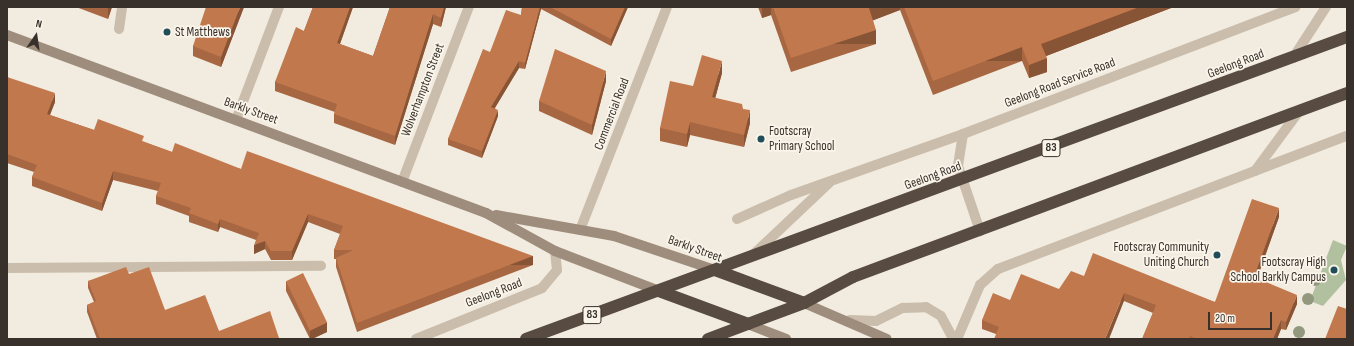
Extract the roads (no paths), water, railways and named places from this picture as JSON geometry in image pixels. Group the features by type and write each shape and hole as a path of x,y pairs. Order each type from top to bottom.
{"highway":[{"name":"Geelong Road","path":"526,339 961,181 1347,37"},
{"path":"708,339 804,303 853,277 980,231 1347,93"},
{"name":"Barkly Street","path":"715,270 804,303"},
{"name":"Barkly Street","path":"658,291 748,324"}],"street":[{"path":"119,29 122,7"},
{"path":"236,120 279,7"},
{"name":"Wolverhampton Street","path":"402,182 469,7"},
{"name":"Commercial Road","path":"580,230 667,7"},
{"name":"Geelong Road Service Road","path":"737,219 831,180 963,134 1296,7"},
{"path":"1292,58 1326,7"},
{"name":"Barkly Street","path":"7,35 486,213 556,251 658,291"},
{"path":"1254,171 1300,110"},
{"path":"963,134 958,149 961,181 980,231"},
{"path":"957,339 980,284 998,269 1347,136"},
{"name":"Geelong Road Service Road","path":"754,255 831,180"},
{"name":"Barkly Street","path":"486,213 614,236 715,270"},
{"name":"Geelong Road","path":"416,339 542,288 557,270 556,251"},
{"path":"7,268 321,266"},
{"name":"Barkly Street","path":"804,303 850,320 887,339"},
{"path":"850,320 876,321 903,308 926,307 941,316 953,339"},
{"name":"Barkly Street","path":"748,324 786,339"}],"place":[{"name":"St Matthews","path":"167,32"},
{"name":"Footscray Primary School","path":"761,139"},
{"name":"Footscray Community Uniting Church","path":"1217,255"},
{"name":"Footscray High School Barkly Campus","path":"1334,270"}]}
